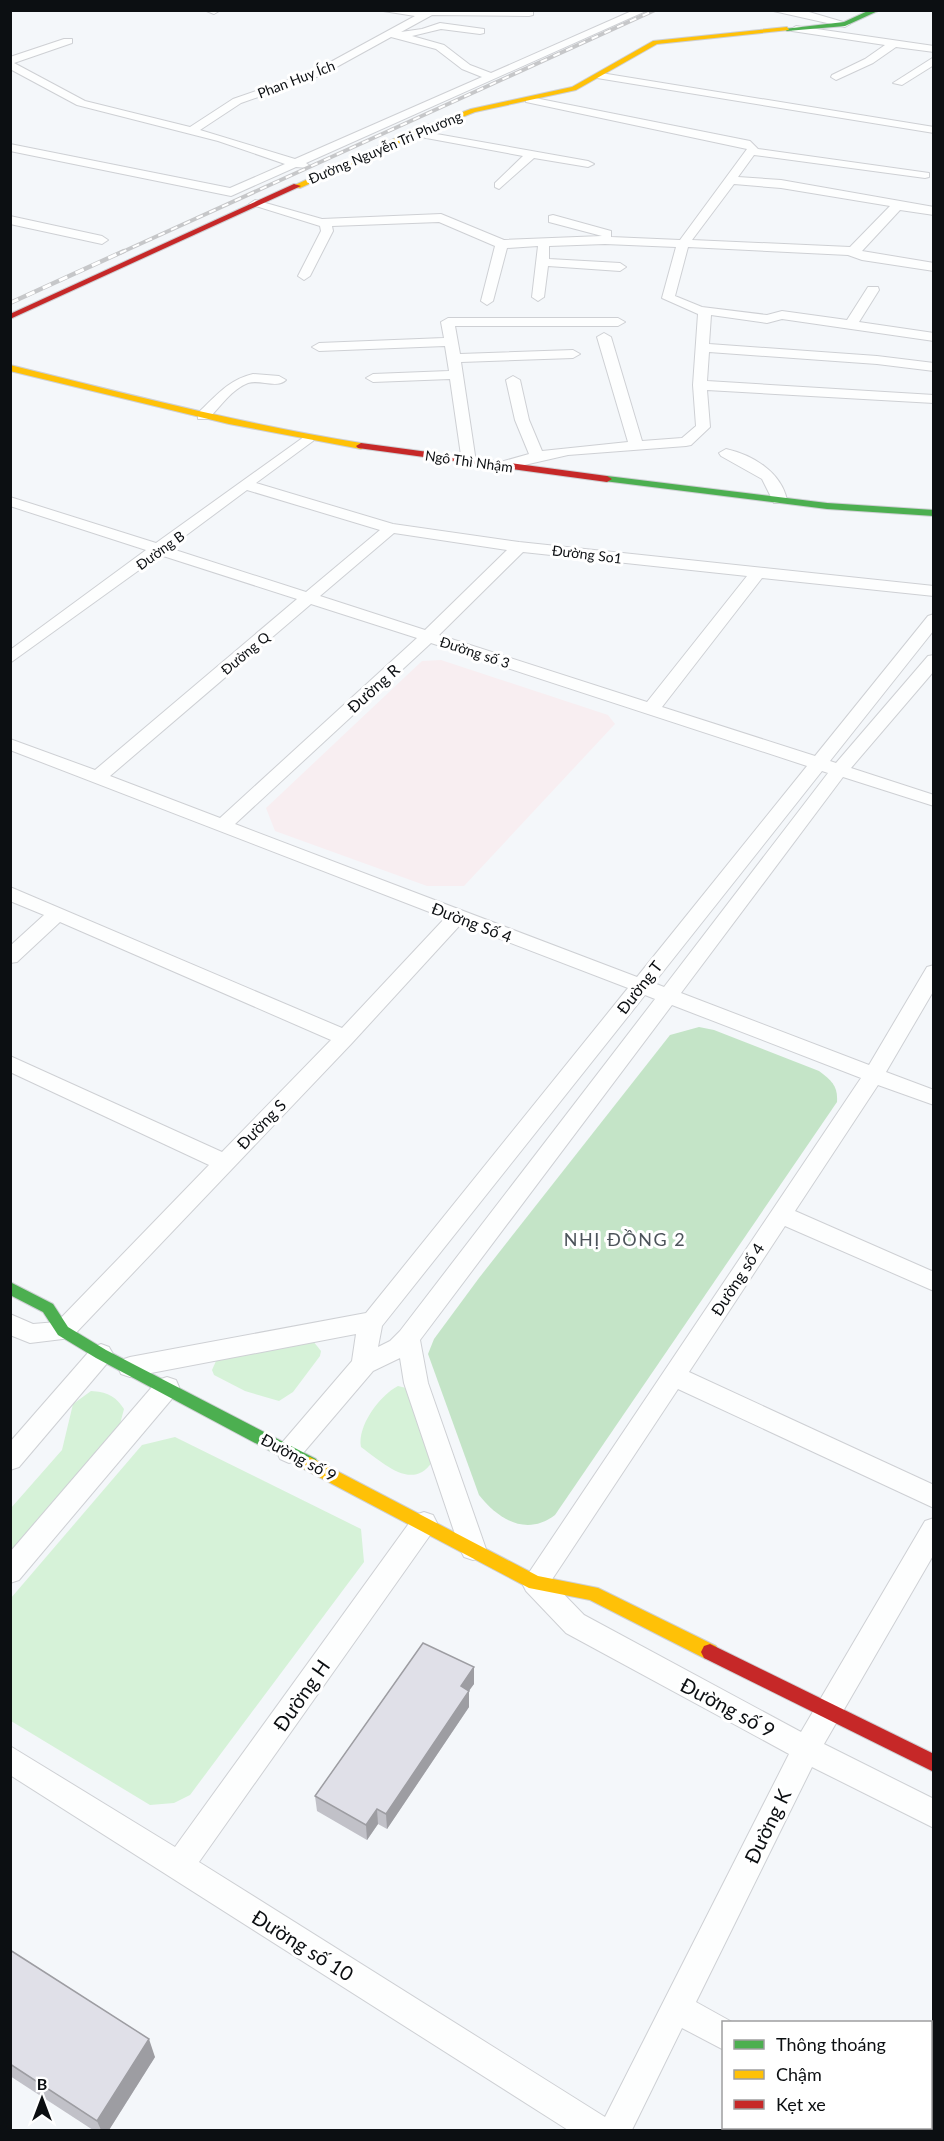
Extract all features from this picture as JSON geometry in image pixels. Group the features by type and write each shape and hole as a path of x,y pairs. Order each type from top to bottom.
{"street":[{"path":"209,10 214,11"},
{"path":"382,10 529,13"},
{"path":"10,147 231,192 644,10"},
{"path":"774,10 809,15 844,24"},
{"name":"Đường Nguyễn Tri Phương","path":"10,316 323,172 414,133 473,110 530,100 574,89 601,76 655,42 844,24 877,10"},
{"name":"Phan Huy Ích","path":"190,132 237,101 318,73 431,12"},
{"path":"392,34 424,32 440,26 480,31"},
{"path":"796,29 933,49"},
{"path":"392,34 440,46 466,67 491,77"},
{"path":"10,61 68,41"},
{"path":"836,77 868,61 893,44"},
{"path":"898,83 933,60"},
{"path":"10,65 81,103 190,132 323,172"},
{"path":"601,76 933,130"},
{"path":"530,100 750,144 753,149 682,246 668,298 698,310"},
{"path":"618,134 622,119"},
{"path":"414,133 588,164"},
{"path":"751,152 925,175"},
{"path":"499,184 531,154"},
{"path":"730,180 781,184 933,211"},
{"path":"255,204 327,224 441,218 463,225 502,244 605,240 682,246 850,251 857,249 896,207 904,205"},
{"path":"10,219 102,240"},
{"path":"553,219 608,233 605,240"},
{"path":"304,276 327,231 327,224"},
{"path":"487,301 502,244"},
{"path":"538,297 544,244"},
{"path":"850,251 862,256 933,267"},
{"path":"543,262 620,267"},
{"path":"850,325 873,291"},
{"path":"502,466 537,456 636,444 686,442 703,427 700,385 705,310 768,319 782,315 933,337"},
{"path":"470,462 448,317 618,322"},
{"path":"604,337 636,444"},
{"path":"319,347 452,342"},
{"path":"703,348 798,349 933,367"},
{"path":"455,358 573,354"},
{"name":"Ngô Thì Nhậm","path":"10,368 203,416 308,438 470,462 779,500 933,513"},
{"path":"373,378 457,375"},
{"path":"203,416 244,378 261,376 279,380"},
{"path":"513,380 522,420 537,456"},
{"path":"700,385 933,399"},
{"name":"Đường B","path":"10,658 160,550 308,438"},
{"path":"726,453 758,467 778,489 779,500"},
{"name":"Đường So1","path":"246,485 391,528 519,547 933,591"},
{"name":"Đường số 3","path":"14,502 933,801"},
{"name":"Đường Q","path":"98,777 391,528"},
{"name":"Đường R","path":"223,825 428,637 519,547"},
{"path":"651,709 757,574"},
{"name":"Đường T","path":"364,1364 368,1332 373,1321 933,619"},
{"name":"Đường T","path":"289,1452 364,1364 398,1348 408,1338 839,771 933,660"},
{"name":"Đường Số 4","path":"10,744 667,998 933,1098"},
{"path":"10,893 345,1038"},
{"path":"10,957 57,914"},
{"name":"Đường S","path":"63,1331 223,1162 345,1038 458,916"},
{"name":"Đường số 4","path":"536,1583 874,1075 933,972"},
{"path":"10,1063 223,1162"},
{"path":"780,1214 933,1282"},
{"name":"Đường số 9","path":"10,1288 48,1308 63,1331 101,1354 130,1367 536,1583 575,1624 806,1749 933,1814"},
{"path":"130,1367 373,1321"},
{"path":"10,1323 30,1334 63,1331"},
{"path":"408,1338 416,1383 473,1549"},
{"path":"10,1460 101,1354"},
{"path":"673,1376 933,1497"},
{"path":"10,1572 167,1387"},
{"name":"Đường H","path":"179,1866 424,1523"},
{"name":"Đường K","path":"615,2130 806,1749 933,1529"},
{"name":"Đường số 9","path":"536,1583 592,1593 933,1764"},
{"name":"Đường số 10","path":"10,1760 596,2130"},
{"path":"677,2008 722,2034"}],"shaded area":[{"path":"441,660 608,715 615,724 464,886 427,886 275,831 266,808 422,661"}],"green space":[{"path":"699,1027 714,1030 819,1071 833,1084 837,1102 555,1515 534,1525 513,1522 495,1511 479,1495 428,1354 434,1339 479,1278 670,1035"},
{"path":"313,1341 321,1351 320,1356 293,1392 279,1401 245,1391 214,1375 212,1370 216,1361 227,1357"},
{"path":"398,1386 410,1389 432,1462 424,1471 415,1474 406,1474 387,1466 361,1447 363,1430 371,1412 384,1396"},
{"path":"91,1391 110,1395 121,1404 124,1409 120,1424 11,1554 11,1508 62,1450 73,1404"},
{"path":"175,1437 361,1529 364,1562 190,1795 174,1803 150,1805 11,1721 11,1598 142,1445"}],"building":[{"path":"423,1643 474,1667 461,1686 469,1691 386,1814 377,1809 366,1825 315,1796"},
{"path":"10,1950 149,2039 97,2121 10,2064"}],"railway":[{"path":"120,253 655,10"},
{"path":"10,303 124,251"}],"traffic: fast":[{"path":"787,29 845,24 877,10"},
{"path":"607,479 827,506 934,513"},
{"path":"10,1288 48,1308 63,1331 101,1354 310,1464"}],"traffic: slow":[{"path":"297,186 414,133 473,110 574,89 655,42 787,29"},
{"path":"10,368 229,421 361,446"},
{"path":"310,1464 535,1583 592,1593 710,1652"}],"traffic: jam":[{"path":"10,317 297,186"},
{"path":"361,446 607,479"},
{"path":"710,1652 934,1764"}],"district":[{"name":"NHỊ ĐỒNG 2","path":"625,1239"}]}
